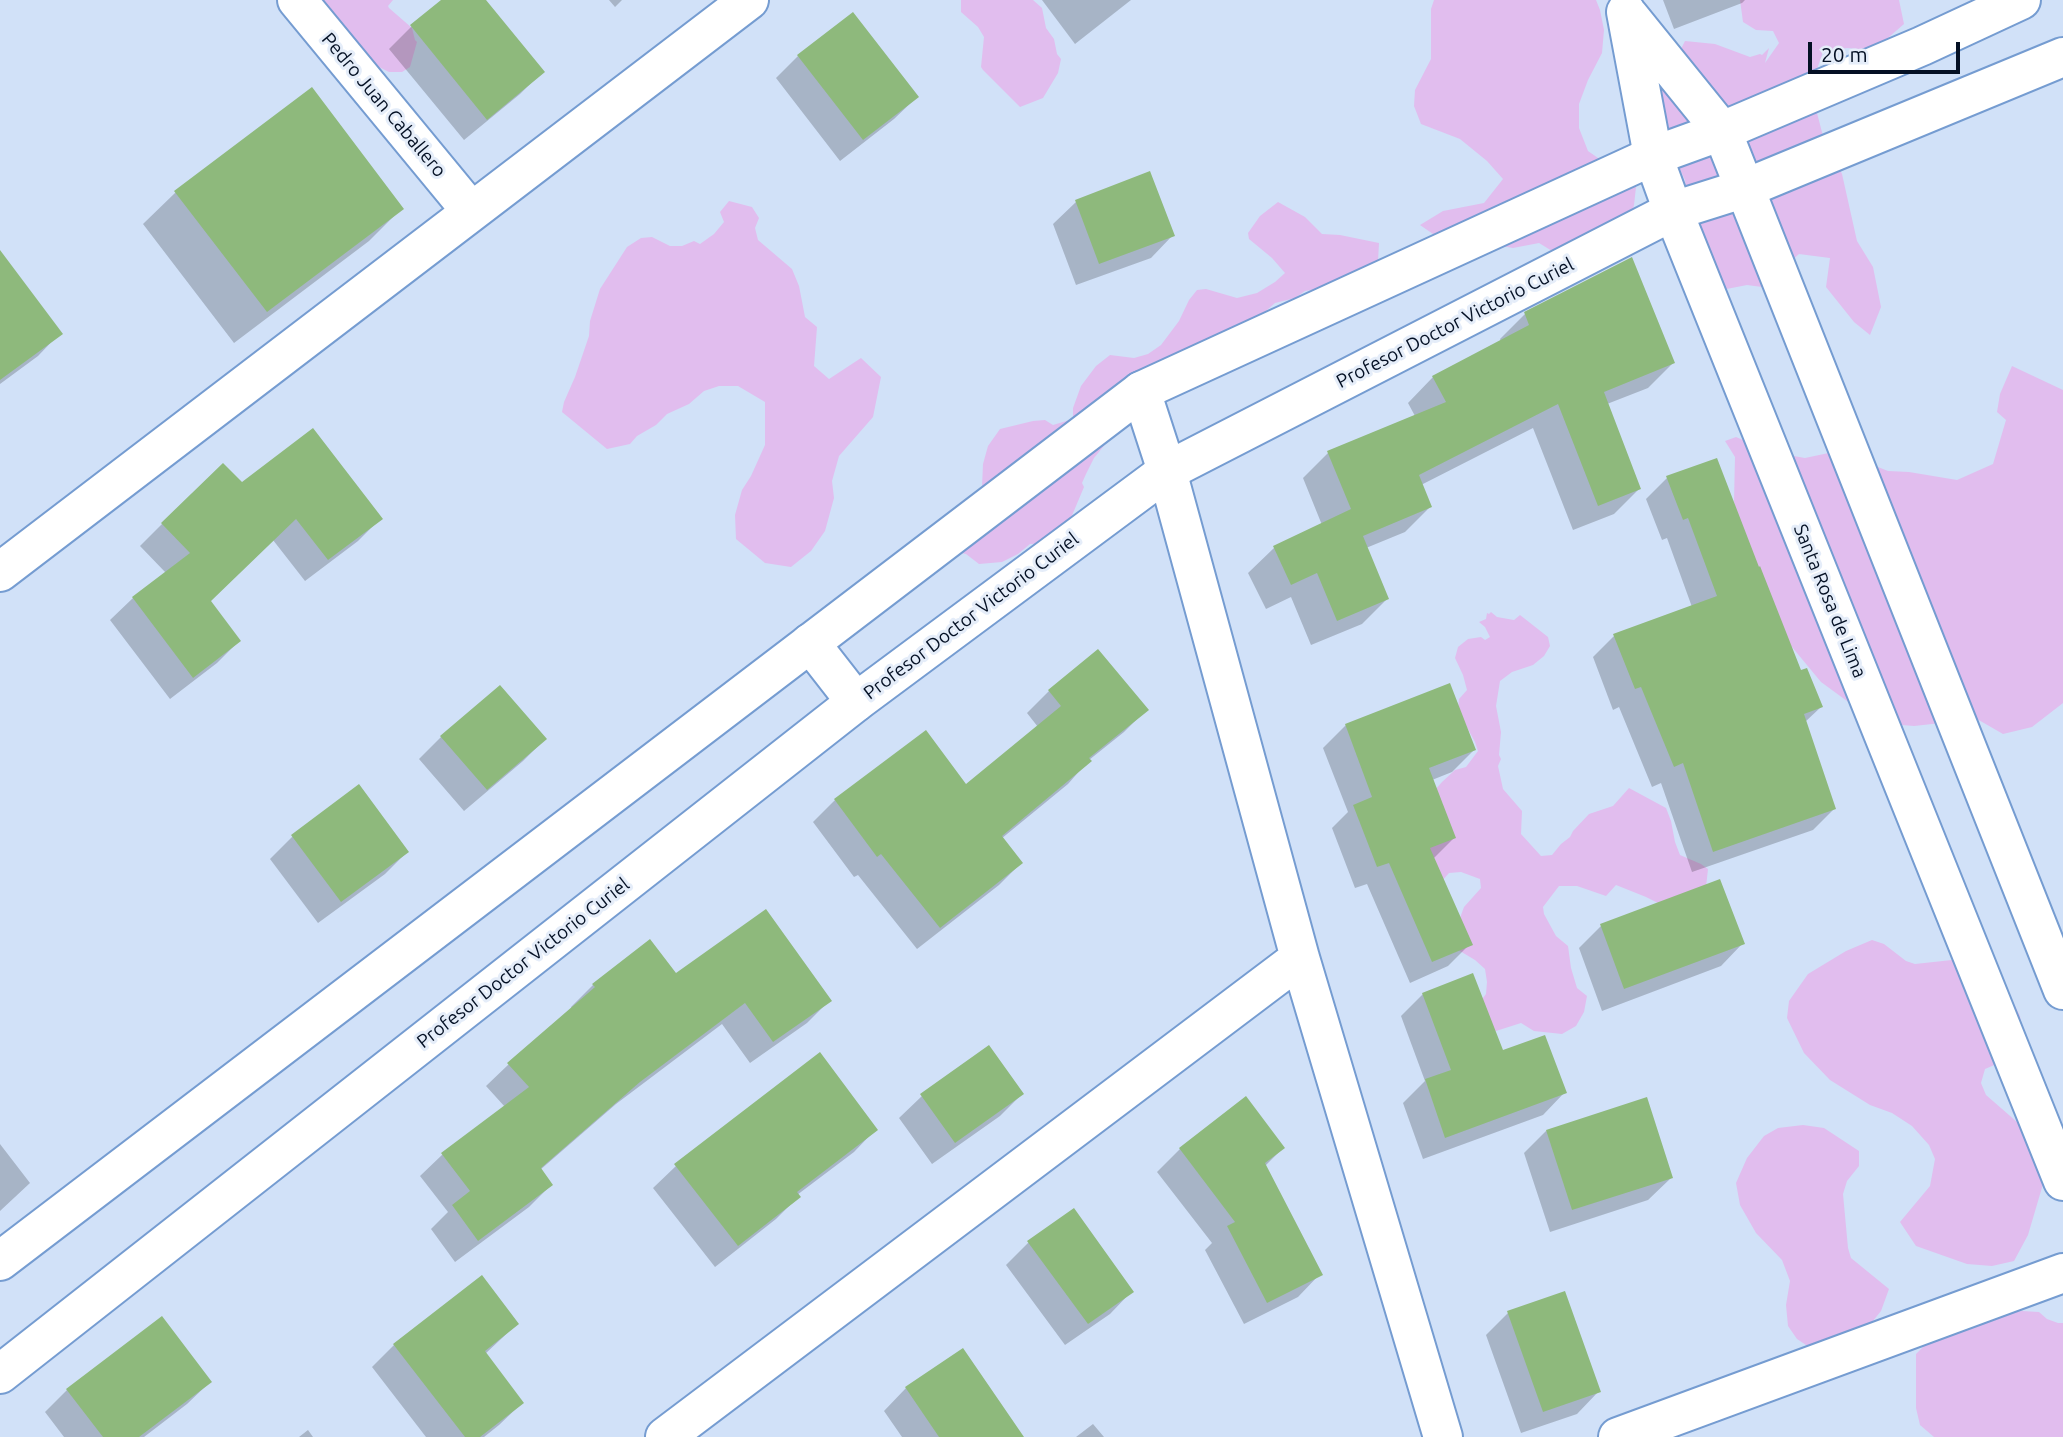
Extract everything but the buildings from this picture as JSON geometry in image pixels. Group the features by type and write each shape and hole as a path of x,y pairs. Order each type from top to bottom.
{"street":[{"name":"Pedro Juan Caballero","path":"297,0 471,211"},
{"path":"3,563 749,0"},
{"path":"0,1261 1141,391 1653,156 1722,131 1922,46 2021,0"},
{"path":"1624,6 1722,131 2063,990"},
{"name":"Santa Rosa de Lima","path":"1624,6 1653,156 1673,211 2063,1181"},
{"name":"Profesor Doctor Victorio Curiel","path":"0,1374 856,702 1167,471 1673,211 1746,188 2063,57"},
{"path":"1141,391 1167,471 1300,958 1443,1437"},
{"path":"810,643 856,702"},
{"path":"665,1437 1300,958"},
{"path":"1618,1437 2063,1273"}],"shaded area":[{"path":"318,0 393,0 389,8 412,28 417,42 410,67 402,72 389,72 375,65"},
{"path":"961,0 1033,0 1042,8 1046,28 1054,39 1057,54 1061,59 1058,73 1043,98 1020,107 983,70 984,37 978,27 961,12"},
{"path":"1434,0 1596,0 1604,30 1602,53 1579,104 1579,128 1588,151 1608,165 1623,171 1636,187 1630,221 1557,254 1539,243 1513,248 1433,234 1420,225 1443,211 1484,203 1503,179 1487,161 1460,139 1421,124 1414,106 1415,90 1431,59 1431,9"},
{"path":"1740,0 1899,0 1904,24 1881,44 1872,50 1847,48 1823,52 1817,69 1817,113 1823,136 1842,174 1857,241 1873,267 1881,307 1870,335 1854,322 1826,287 1830,258 1799,254 1762,287 1747,285 1716,291 1689,218 1685,180 1656,120 1653,94 1675,67 1685,41 1715,44 1750,57 1762,55 1769,48 1765,63 1779,43 1773,31 1756,30 1743,22"},
{"path":"729,201 752,207 759,218 755,228 758,240 792,269 799,286 805,317 817,327 814,366 829,379 861,358 881,377 873,417 839,456 832,481 834,498 825,531 811,551 791,567 765,563 736,539 735,515 742,490 765,445 765,402 738,386 719,386 704,391 689,404 667,414 630,444 607,449 562,412 589,336 590,321 600,289 627,247 641,238 652,237 670,246 682,246 694,241 700,244 724,222 720,212"},
{"path":"1278,202 1305,217 1322,234 1379,243 1378,261 1323,288 1305,291 1295,298 1275,303 1250,325 1145,402 1119,434 1111,437 1094,458 1082,483 1084,487 1068,525 1053,543 1030,544 1002,562 979,564 966,554 957,552 982,487 983,464 988,446 1000,429 1033,421 1045,420 1053,425 1073,419 1073,408 1081,386 1096,366 1110,355 1134,358 1148,354 1161,345 1197,290 1206,289 1237,298 1257,293 1285,273 1249,239 1248,233 1260,216"},
{"path":"2012,366 2063,390 2063,703 2032,727 2003,734 1977,719 1914,726 1877,723 1821,682 1763,612 1734,502 1735,457 1725,441 1736,437 1771,452 1805,458 1838,451 1888,471 1957,480 1993,464 2006,420 1997,412 2000,394"},
{"path":"1491,612 1497,617 1514,620 1520,615 1548,637 1550,646 1544,656 1533,665 1512,672 1500,681 1496,706 1501,732 1501,759 1498,766 1503,789 1522,811 1521,834 1541,856 1552,855 1589,814 1613,806 1629,788 1666,808 1680,855 1708,869 1706,887 1666,907 1616,885 1606,896 1577,886 1559,886 1543,907 1544,914 1556,936 1568,946 1577,988 1587,996 1584,1012 1576,1026 1562,1034 1534,1031 1521,1023 1496,1031 1483,1022 1480,1002 1486,994 1485,969 1450,945 1464,907 1481,888 1480,879 1461,872 1449,873 1441,882 1414,830 1443,804 1435,790 1455,770 1466,767 1478,751 1458,711 1459,699 1467,690 1455,658 1458,647 1468,639 1481,637 1485,640 1490,637 1479,622 1486,619 1487,613"},
{"path":"1872,940 1884,944 1906,961 1915,964 1952,960 1962,963 2013,1002 2020,1016 2023,1039 2006,1060 1985,1069 1981,1083 1986,1095 2032,1135 2046,1174 2028,1235 2014,1261 1992,1266 1967,1264 1916,1246 1900,1222 1930,1186 1935,1159 1929,1145 1912,1126 1892,1113 1870,1105 1830,1080 1804,1053 1787,1018 1789,1001 1808,974 1846,951"},
{"path":"1803,1125 1824,1128 1859,1151 1859,1166 1847,1181 1843,1194 1848,1248 1851,1258 1889,1289 1881,1311 1864,1332 1809,1347 1797,1339 1788,1326 1786,1305 1790,1281 1782,1260 1756,1233 1740,1205 1736,1183 1747,1158 1764,1136 1778,1128"},
{"path":"2022,1311 2039,1312 2047,1319 2063,1323 2063,1437 1934,1437 1920,1425 1916,1408 1916,1354 1925,1345 1955,1334 1973,1322"}]}
